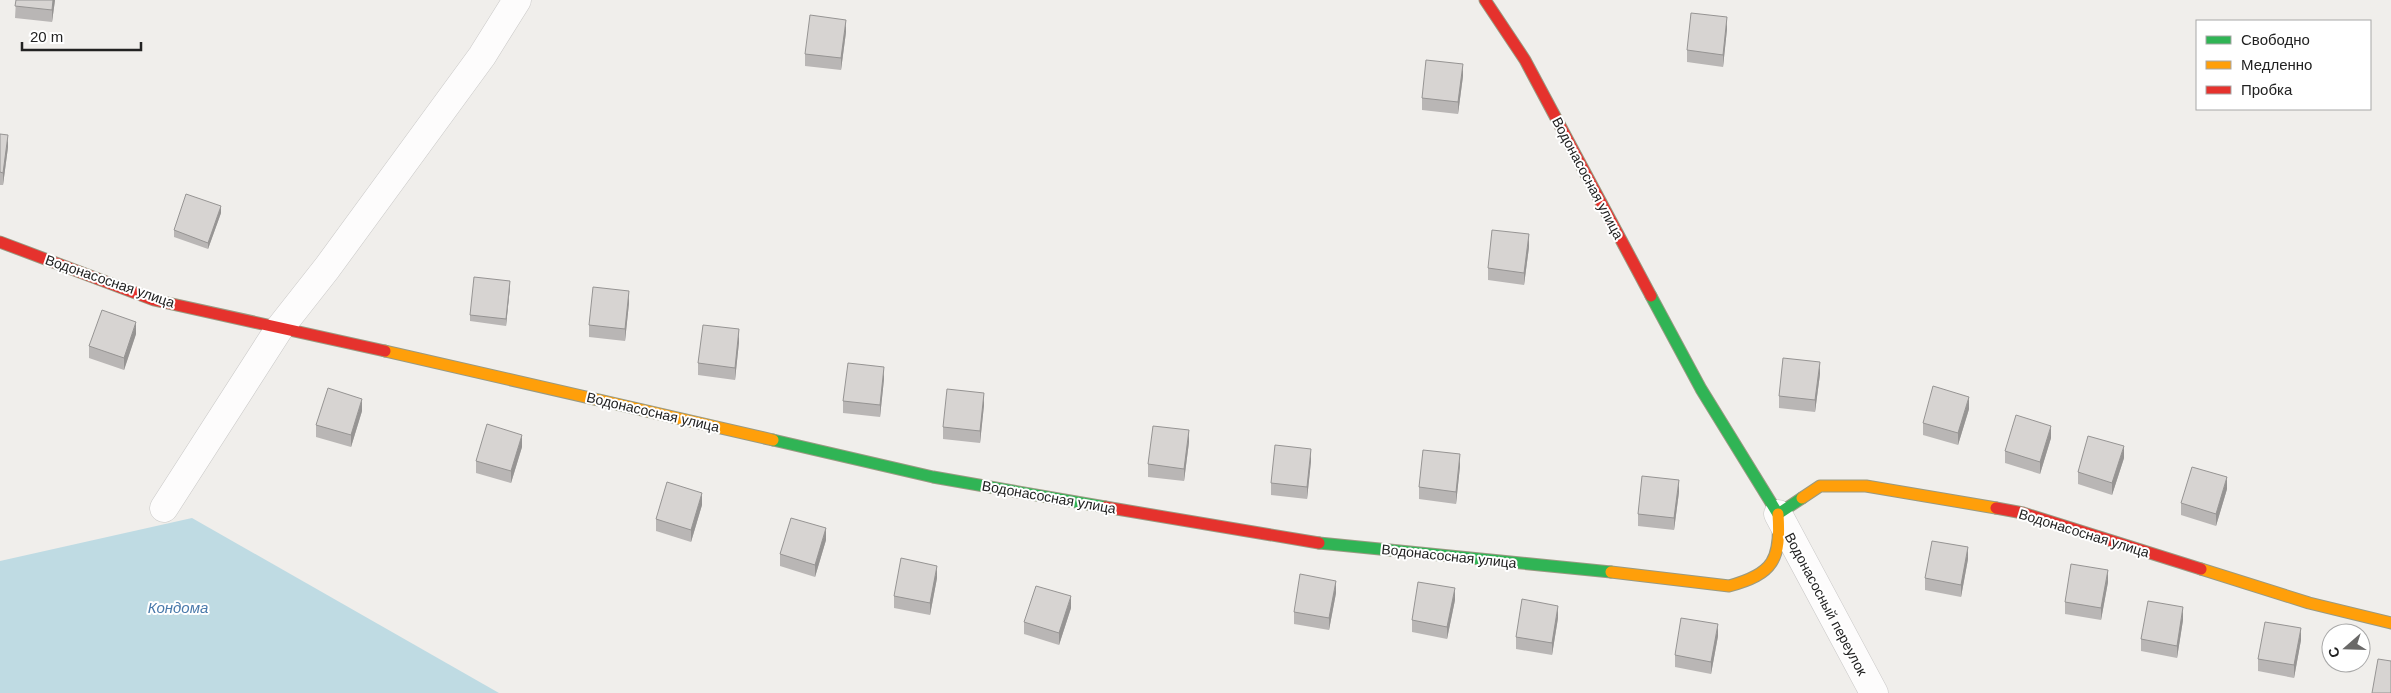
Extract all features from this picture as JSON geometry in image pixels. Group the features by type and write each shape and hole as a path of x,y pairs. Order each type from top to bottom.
{"street":[{"path":"164,508 279,329 327,268 482,56 517,0"},
{"name":"Водонасосная улица","path":"0,242 154,300 279,329 453,364 933,477 1316,542 1557,566 1729,586 1749,582 1764,572 1776,559 1780,543 1778,514 1701,389 1525,60 1485,0"},
{"name":"Водонасосная улица","path":"1778,514 1820,486 1866,486 2023,513 2309,603 2391,623"},
{"name":"Водонасосный переулок","path":"1778,514 1874,693"}],"water":[{"name":"Кондома","path":"192,518 499,693 0,693 0,561"}],"building":[{"path":"16,0 53,0 52,10 15,6"},
{"path":"1691,13 1727,17 1723,55 1687,50"},
{"path":"810,15 846,20 841,58 805,54"},
{"path":"1426,60 1463,64 1458,102 1422,98"},
{"path":"0,134 8,135 3,173 0,172"},
{"path":"186,194 221,206 208,243 174,230"},
{"path":"1492,230 1529,234 1524,273 1488,268"},
{"path":"474,277 510,281 506,319 470,315"},
{"path":"593,287 629,291 625,329 589,325"},
{"path":"102,310 136,322 124,358 89,346"},
{"path":"703,325 739,329 735,368 698,363"},
{"path":"1783,358 1820,362 1815,400 1779,396"},
{"path":"848,363 884,367 880,405 843,401"},
{"path":"1933,386 1969,397 1958,433 1923,423"},
{"path":"328,388 362,399 351,435 316,425"},
{"path":"947,389 984,393 980,431 943,427"},
{"path":"2016,415 2051,426 2040,462 2005,451"},
{"path":"487,424 522,435 511,471 476,461"},
{"path":"1153,426 1189,430 1184,469 1148,464"},
{"path":"2088,436 2124,446 2112,483 2078,472"},
{"path":"1275,445 1311,449 1307,487 1271,483"},
{"path":"1423,450 1460,454 1456,492 1419,487"},
{"path":"2192,467 2227,477 2216,514 2181,503"},
{"path":"1642,476 1679,480 1674,518 1638,514"},
{"path":"667,482 702,493 691,530 656,519"},
{"path":"791,518 826,528 815,565 780,554"},
{"path":"1932,541 1968,547 1961,585 1925,578"},
{"path":"901,558 937,566 930,603 894,596"},
{"path":"2071,564 2108,570 2101,608 2065,602"},
{"path":"1300,574 1336,581 1329,618 1294,612"},
{"path":"1418,582 1455,588 1447,627 1412,620"},
{"path":"1036,586 1071,596 1059,633 1024,622"},
{"path":"1522,599 1558,606 1552,643 1516,637"},
{"path":"2148,601 2183,607 2177,646 2141,639"},
{"path":"1681,618 1718,624 1711,662 1675,655"},
{"path":"2265,622 2301,628 2294,665 2258,659"},
{"path":"2378,659 2391,661 2391,693 2372,693"}],"traffic: fast":[{"path":"1651,296 1701,389 1778,514 1802,498"},
{"path":"773,440 933,477 1105,507"},
{"path":"1319,543 1611,572"}],"traffic: slow":[{"path":"385,351 773,440"},
{"path":"1802,498 1820,486 1866,486 1996,508"},
{"path":"1611,572 1729,586 1744,581 1765,570 1772,562 1778,543 1778,514"},
{"path":"2201,569 2309,603 2391,623"}],"traffic: jam":[{"path":"1485,0 1525,60 1651,296"},
{"path":"0,242 154,300 385,351"},
{"path":"1105,507 1319,543"},
{"path":"1996,508 2023,513 2201,569"}]}
